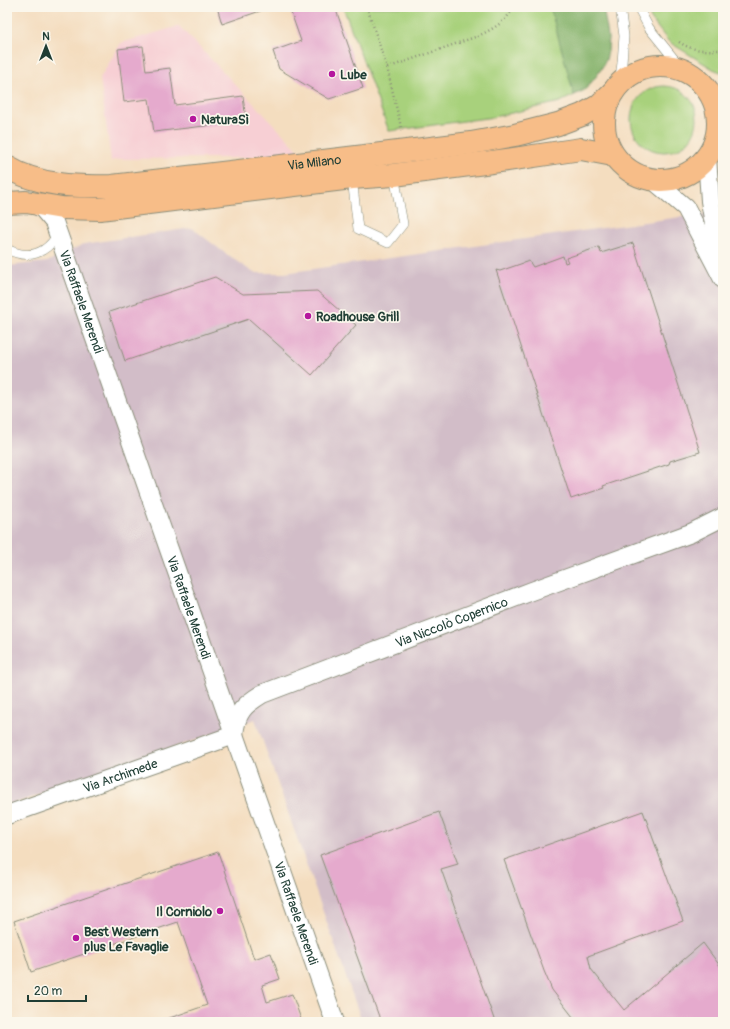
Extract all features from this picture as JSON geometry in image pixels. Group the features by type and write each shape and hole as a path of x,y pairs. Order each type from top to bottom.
{"main road":[{"path":"666,67 683,70 715,88 715,105 718,124 715,146 696,168 683,176 667,180 652,179 637,175 624,167 613,155 606,140 604,124 606,107 616,88 633,74 649,68 666,67"},
{"name":"Via Milano","path":"7,167 28,177 52,182 84,186 112,186 415,150 486,140 558,124 582,115 598,106 616,88"},
{"name":"Via Milano","path":"7,203 30,202 62,208 100,209 352,178 394,175 581,149 613,155"}],"street":[{"path":"715,146 710,200 723,272"},
{"path":"652,179 686,208 723,279"},
{"name":"Via Raffaele Merendi","path":"30,202 43,209 51,217 58,234 335,1022"},
{"name":"Via Niccolò Copernico","path":"234,735 235,723 238,714 251,700 262,694 532,591 691,533 723,517"},
{"name":"Via Niccolò Copernico","path":"691,533 723,526"},
{"name":"Via Archimede","path":"7,815 234,735"}],"lane":[{"path":"616,88 622,63 624,36 620,7"},
{"path":"638,7 649,28 683,70"},
{"path":"352,178 358,229 388,242 403,224 394,175"},
{"path":"7,249 14,253 24,255 41,252 52,244 58,234"}],"path":[{"path":"367,7 387,68 403,134"},
{"path":"387,68 478,36 502,23 514,7"}],"shaded area":[{"path":"179,26 305,157 121,159 111,161 100,78 121,43"},
{"path":"723,211 723,1022 362,1022 255,719 7,806 7,266 47,262 84,244 192,228 254,273 285,273"}],"green space":[{"path":"343,7 603,7 608,50 606,60 585,90 560,102 494,117 389,131"},
{"path":"550,7 603,7 608,41 606,58 596,77 580,92 574,95"},
{"path":"646,7 723,7 723,73 713,69 669,42 651,19"},
{"path":"657,86 671,86 683,91 692,100 697,112 695,132 688,143 671,152 657,152 645,147 636,138 631,126 631,112 636,100 645,91"}],"building":[{"path":"217,7 272,7 222,24"},
{"path":"289,7 335,7 363,88 329,99 279,69 273,51 301,41"},
{"path":"143,46 146,71 170,68 175,105 243,96 246,121 154,132 149,99 124,102 118,49"},
{"path":"633,243 700,452 670,461 669,464 603,486 604,488 571,499 496,270 500,271 529,261 533,267 563,256 565,263 568,262 566,258 599,247 601,253"},
{"path":"215,277 243,294 317,291 356,325 312,375 249,319 125,361 109,312"},
{"path":"643,811 683,921 588,956 591,969 624,1010 703,943 723,970 723,1022 577,1022 552,990 544,971 504,860"},
{"path":"439,812 458,864 441,869 495,1022 381,1022 320,855"},
{"name":"Best Western plus Le Favaglie","path":"218,852 254,959 271,953 280,979 262,985 267,1002 292,994 302,1022 158,1022 207,1005 178,922 31,972 14,921"}],"place":[{"name":"Lube","path":"332,74"},
{"name":"NaturaSì","path":"193,119"},
{"name":"Roadhouse Grill","path":"308,316"},
{"name":"Il Corniolo","path":"220,911"},
{"name":"Best Western plus Le Favaglie","path":"76,938"}]}
